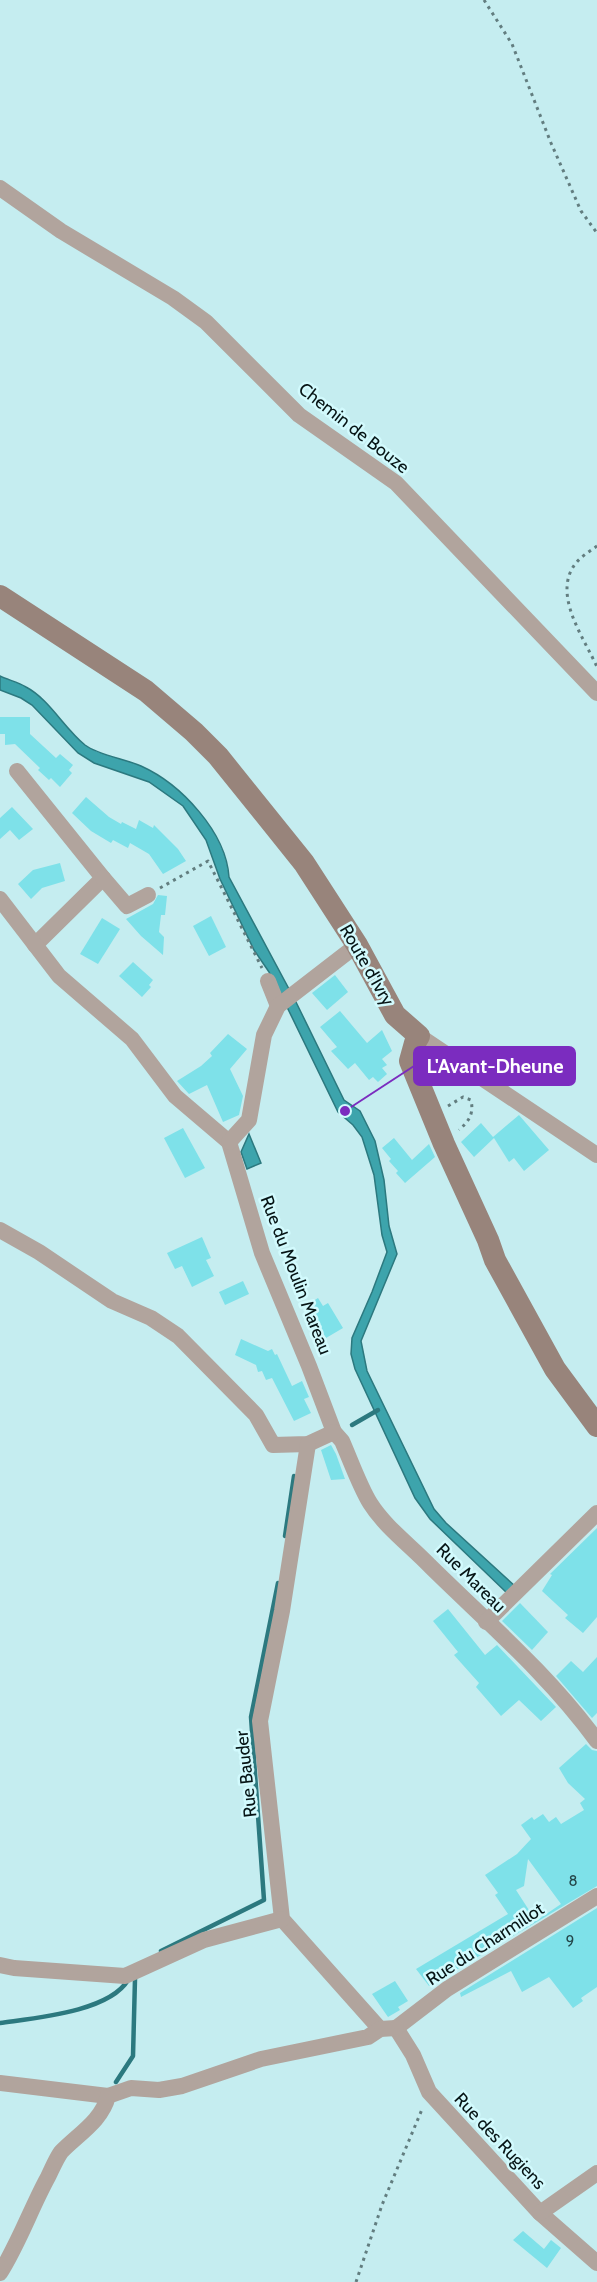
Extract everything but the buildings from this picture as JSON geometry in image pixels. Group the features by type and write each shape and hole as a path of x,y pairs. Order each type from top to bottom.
{"main road":[{"name":"Route d'Ivry","path":"0,596 137,684 194,732 218,756 284,837 357,945 395,1015 419,1036"},
{"path":"419,1036 410,1060 495,1260 555,1369 597,1426"}],"street":[{"name":"Chemin de Bouze","path":"0,188 61,231 173,298 206,322 299,415 396,483 597,693"},
{"path":"17,771 127,906 148,895"},
{"path":"35,945 103,878"},
{"path":"0,899 59,976 132,1039 175,1096 229,1142 249,1120 264,1035 284,1000 357,945"},
{"path":"268,981 284,1000"},
{"path":"419,1036 597,1155"},
{"name":"Rue du Moulin Mareau","path":"229,1142 262,1253 334,1432"},
{"path":"0,1230 39,1252 112,1300 151,1318 178,1336 256,1415 273,1445 308,1444 334,1432"},
{"name":"Rue Mareau","path":"334,1432 342,1440 370,1503 486,1622 533,1665 563,1697 597,1742"},
{"name":"Rue Bauder","path":"282,1920 260,1721 282,1611 308,1444"},
{"path":"486,1622 597,1513"},
{"name":"Rue du Charmillot","path":"108,2096 131,2088 159,2090 182,2086 261,2060 368,2037 388,2029 447,1989 597,1896"},
{"path":"0,1965 125,1976 204,1940 282,1920 388,2029"},
{"name":"Rue des Rugiens","path":"388,2029 413,2055 429,2092 540,2213 597,2263"},
{"path":"0,2083 108,2096 106,2104 83,2134 61,2153 40,2191 10,2258 0,2273"},
{"path":"540,2213 597,2173"}],"path":[{"path":"484,0 512,44 581,211 597,233"},
{"path":"597,546 579,559 570,572 567,589 572,612 597,667"},
{"path":"148,895 208,861 268,981"},
{"path":"435,1121 452,1102 462,1097 471,1100 474,1109 468,1121 444,1143"},
{"path":"356,2282 382,2205 429,2092"}],"water":[{"path":"0,676 34,692 85,745 97,752 141,766 156,774 186,797 199,811 220,843 229,877 289,989 280,995 269,972 254,950 220,879 206,840 183,806 149,782 94,763 78,753 32,705 0,690"},
{"path":"294,998 344,1100 360,1111 375,1141 384,1180 389,1226 397,1254 361,1341 367,1371 434,1509 446,1523 516,1587 509,1595 430,1519 415,1498 355,1369 351,1354 352,1338 387,1252 382,1235 374,1175 362,1137 353,1125 338,1112 287,1007"},
{"path":"249,1134 261,1163 247,1169 241,1152"}],"waterway":[{"path":"352,1425 378,1410"},
{"path":"285,1536 294,1476"},
{"path":"161,1951 264,1900 251,1717 278,1583"},
{"path":"116,2082 133,2056 135,1979"},
{"path":"0,2023 50,2016 88,2006 105,2000 128,1980"}],"place":[{"name":"L'Avant-Dheune","path":"345,1111"}]}
